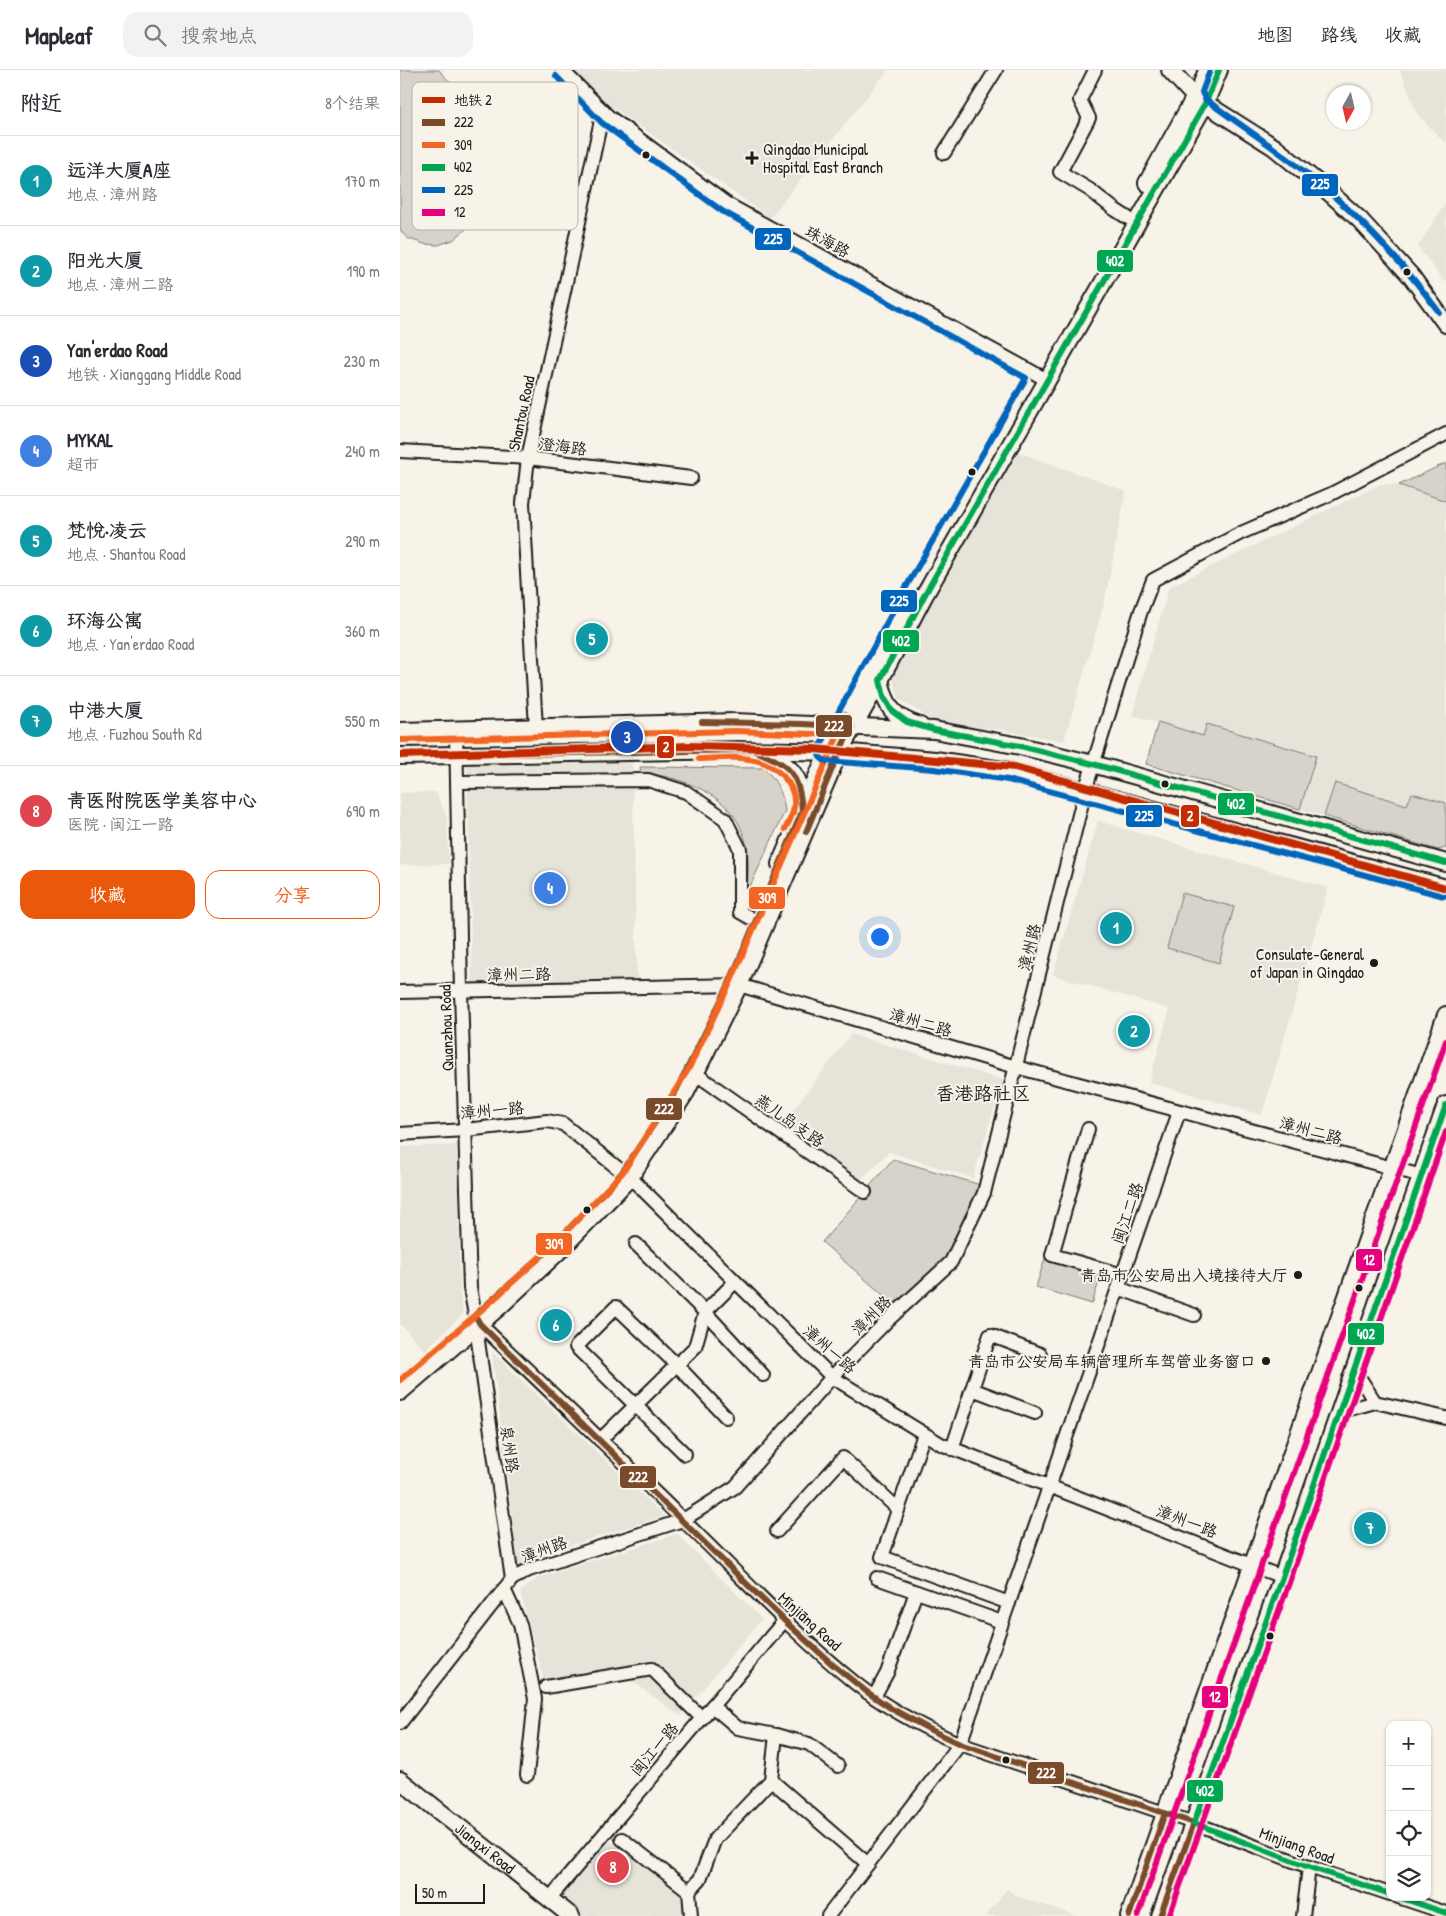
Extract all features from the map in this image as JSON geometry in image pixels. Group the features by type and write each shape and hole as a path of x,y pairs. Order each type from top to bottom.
{"main road":[{"path":"1170,70 1274,147 1330,192 1360,220 1411,276 1446,324"},
{"path":"1184,70 1203,95 1297,153 1340,188 1368,214 1418,269 1446,307"},
{"path":"626,1174 678,1089 734,985 756,921 802,812 913,593 1043,378 1203,95 1207,70"},
{"path":"846,727 880,680 1128,218 1219,70"},
{"path":"880,680 884,697 892,711 907,722 934,730 1020,746 1093,764 1446,863"},
{"path":"400,731 735,722 934,730"},
{"path":"752,750 777,759 790,768 799,782 802,795 802,812"},
{"path":"400,756 752,750 833,752 935,760 1010,771 1439,886 1446,899"},
{"path":"400,1379 477,1319 559,1251 626,1174 686,1092 696,1074 833,752"},
{"path":"1417,854 1446,856"},
{"path":"1129,1916 1446,1015"},
{"path":"1160,1916 1282,1576 1446,1105"},
{"path":"400,1392 477,1319"},
{"name":"Jiangxi Road","path":"400,1780 571,1916"}],"street":[{"name":"珠海路","path":"562,70 574,82"},
{"path":"944,153 996,70"},
{"path":"1095,70 1080,100 1089,118 1060,172 1090,190 1128,218"},
{"name":"珠海路","path":"578,86 603,111 727,204 1043,378"},
{"name":"Shantou Road","path":"578,227 603,111"},
{"name":"Shantou Road","path":"536,728 523,502 528,458 577,230"},
{"name":"漳州路","path":"400,1723 512,1579 529,1570 683,1520 735,1487 832,1377 888,1320 950,1262 984,1193 1084,791 1141,611 1154,580 1241,533 1331,494 1446,434"},
{"name":"澄海路","path":"400,451 528,458 691,478"},
{"name":"Quanzhou Road","path":"456,730 461,991 470,1288 477,1319"},
{"path":"457,782 648,780 686,792 724,819 728,826 740,849 740,912 756,921"},
{"name":"漳州二路","path":"400,992 734,985 1016,1067 1422,1176"},
{"name":"燕儿岛支路","path":"696,1074 865,1192"},
{"name":"闽江二路","path":"828,1916 960,1744 1180,1112"},
{"name":"漳州一路","path":"400,1134 465,1130 547,1121 564,1124 626,1174 832,1377 941,1444 1282,1576"},
{"path":"1088,1129 1052,1255 1123,1275"},
{"path":"636,1244 705,1312 764,1375"},
{"path":"600,1440 695,1347 705,1312 735,1282"},
{"path":"1118,1288 1194,1315"},
{"path":"685,1454 576,1347 616,1308 677,1365 726,1417"},
{"name":"Mǐnjiāng Road","path":"477,1319 784,1621 855,1684 935,1733 960,1744 1194,1823"},
{"name":"泉州路","path":"477,1319 478,1340 512,1579"},
{"path":"952,1448 990,1335 1040,1354"},
{"path":"1354,1369 1375,1402"},
{"path":"972,1388 1035,1413"},
{"path":"1339,1412 1375,1402 1446,1418"},
{"path":"924,1434 882,1557 1009,1603"},
{"path":"777,1531 843,1458 898,1509"},
{"path":"877,1578 1002,1622"},
{"path":"504,1589 520,1624 535,1699 527,1775"},
{"path":"874,1697 887,1673 916,1592"},
{"name":"闽江一路","path":"550,1898 784,1621"},
{"path":"546,1687 652,1669 702,1718"},
{"path":"712,1706 738,1728 810,1744 838,1766"},
{"path":"691,1916 689,1892 700,1879 716,1839 771,1780 776,1735"},
{"path":"771,1780 868,1864"},
{"name":"Minjiang Road","path":"1194,1823 1309,1867 1386,1893"},
{"path":"622,1839 689,1892"},
{"path":"1302,1916 1309,1867"},
{"path":"1410,1901 1446,1913"}],"shaded area":[{"path":"400,70 439,70 450,82 412,82 412,230 465,230 453,240 438,245 424,244 407,238 400,230"},
{"name":"Qingdao Municipal Hospital East Branch","path":"572,70 888,70 770,218 601,99"},
{"path":"1400,70 1446,70 1446,144 1418,115"},
{"path":"1446,202 1446,284 1418,247"},
{"path":"1015,451 1126,491 1104,604 1064,741 1002,730 936,723 899,699 890,670"},
{"path":"1446,463 1446,501 1399,485"},
{"path":"1381,484 1399,485 1446,501 1446,803 1412,793 1407,806 1335,783 1324,816 1300,809 1316,756 1207,724 1204,736 1132,715 1169,587"},
{"path":"1158,722 1203,736 1207,724 1316,756 1300,809 1146,764"},
{"path":"632,761 637,980 472,983 467,764"},
{"path":"640,767 764,768 769,773 781,793 785,811 747,893 748,864 746,843 737,821 728,809 703,790 672,778 641,773"},
{"path":"1335,783 1407,805 1412,793 1446,803 1446,848 1438,850 1324,816"},
{"path":"436,792 447,818 449,864 400,865 400,793"},
{"path":"1098,821 1328,888 1262,1115 1149,1082 1170,1009 1053,975"},
{"path":"1182,893 1234,907 1219,963 1167,948"},
{"path":"851,1034 1003,1080 973,1178 889,1152 858,1182 778,1130"},
{"path":"457,1145 460,1292 463,1314 425,1350 400,1324 400,1147"},
{"path":"893,1159 981,1185 946,1260 896,1306 822,1242"},
{"path":"1046,1255 1102,1272 1092,1304 1036,1287"},
{"path":"492,1352 664,1516 530,1558 518,1565"},
{"path":"677,1534 762,1619 680,1716 621,1673 546,1687 520,1592 538,1578"},
{"path":"606,1838 683,1896 684,1916 581,1916 558,1897"},
{"path":"1007,1889 1016,1896 1077,1916 986,1916"}],"metro line":[{"name":"2","path":"400,755 690,746 814,749 1015,767 1446,888"}],"transit line":[{"name":"225","path":"1210,70 1202,92 1205,99 1289,160 1339,201 1392,254 1439,312"},
{"name":"402","path":"1219,70 1205,104 924,596 880,680 884,697 892,711 907,722 934,730 1020,746 1093,764 1446,863"},
{"name":"225","path":"556,76 562,82"},
{"name":"225","path":"578,98 602,123 722,211 1026,378 905,589 819,748 819,754 822,759 826,761 934,769 1008,780 1444,896"},
{"name":"222","path":"702,722 852,727 839,752 806,832"},
{"name":"309","path":"400,740 735,731 838,735 731,981 688,1070 623,1172 553,1245 493,1300 400,1380"},
{"name":"222","path":"400,756 752,750 783,765 795,778 801,798 802,812 728,986 677,1089 623,1171 611,1185 547,1251 475,1315 480,1324 788,1624 832,1664 867,1692 892,1709 960,1744 1194,1823 1160,1916"},
{"name":"309","path":"699,759 743,758 758,761 776,770 783,776 793,792 793,812 785,829"},
{"name":"12","path":"1138,1916 1446,1041"},
{"name":"402","path":"1386,1893 1309,1867 1194,1823 1282,1577 1446,1105"},
{"name":"12","path":"1169,1916 1290,1580 1446,1132"},
{"name":"222","path":"1129,1916 1165,1813"},
{"name":"402","path":"1411,1901 1446,1913"}],"place":[{"name":"Qingdao Municipal Hospital East Branch","path":"752,158"},
{"name":"梵悦·凌云","path":"592,639"},
{"name":"Yan'erdao Road","path":"627,737"},
{"name":"MYKAL","path":"550,888"},
{"name":"远洋大厦A座","path":"1116,928"},
{"name":"Consulate-General of Japan in Qingdao","path":"1374,963"},
{"name":"阳光大厦","path":"1134,1031"},
{"name":"青岛市公安局出入境接待大厅","path":"1298,1275"},
{"name":"环海公寓","path":"556,1325"},
{"name":"青岛市公安局车辆管理所车驾管业务窗口","path":"1266,1361"},
{"name":"中港大厦","path":"1370,1528"},
{"name":"青医附院医学美容中心","path":"613,1867"}],"district":[{"name":"香港路社区","path":"983,1093"}]}
